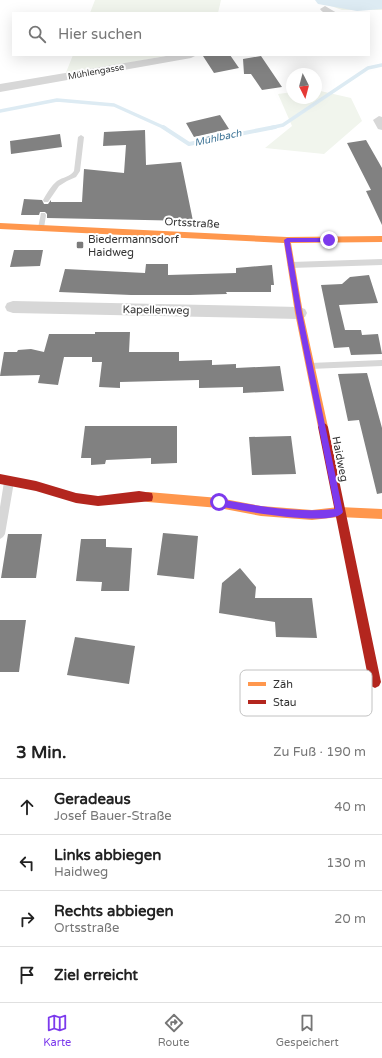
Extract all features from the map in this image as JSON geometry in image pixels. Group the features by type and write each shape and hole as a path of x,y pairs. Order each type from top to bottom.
{"street":[{"name":"Mühlengasse","path":"0,88 185,56"},
{"name":"Ortsstraße","path":"0,226 287,240 382,239"},
{"name":"Haidweg","path":"287,240 309,366 339,512 379,682"},
{"name":"Kapellenweg","path":"13,307 299,313"},
{"path":"5,479 76,498 98,501 139,496 219,502 261,511 312,515 339,512 382,514"}],"lane":[{"path":"46,200 54,186 64,179 74,176 77,171 81,137"},
{"path":"41,228 43,215"},
{"path":"291,265 382,262"},
{"path":"309,366 382,363"},
{"path":"0,534 5,479"}],"shaded area":[{"path":"95,0 221,0 218,12 90,12"},
{"path":"329,0 382,0 382,10 342,10 328,5"},
{"path":"73,56 165,56 65,75"},
{"path":"322,91 351,98 362,121 324,154 265,148 292,126 278,94 286,93 286,104 322,104"}],"building":[{"path":"203,56 231,56 239,68 214,73"},
{"path":"261,56 282,87 262,90 251,74 244,74 243,59"},
{"path":"220,115 229,129 194,137 186,123"},
{"path":"145,130 146,165 181,162 193,221 47,218 47,214 45,212 40,212 39,215 21,215 24,199 42,200 44,204 48,204 51,200 51,202 82,202 84,169 124,173 126,145 103,146 104,132"},
{"path":"60,134 62,147 11,154 10,141"},
{"path":"366,140 382,168 382,225 366,191 371,190 347,143"},
{"path":"14,250 43,250 40,266 10,267"},
{"path":"146,264 168,264 168,275 236,273 236,268 272,265 274,285 271,285 271,292 226,292 227,294 131,295 59,292 65,269 145,273"},
{"path":"369,275 378,303 339,305 345,330 361,330 362,335 378,334 382,354 351,355 349,347 334,348 321,285 342,284 350,277"},
{"path":"95,332 130,332 129,352 179,352 179,361 212,360 212,365 236,364 236,368 280,366 284,391 243,393 243,387 199,388 199,380 120,382 120,388 99,387 102,362 92,362 92,357 64,357 58,385 38,383 40,375 0,376 4,352 17,352 18,350 31,349 44,352 49,334 95,334"},
{"path":"367,373 382,428 382,493 377,494 359,420 348,421 338,374"},
{"path":"85,426 177,426 177,463 151,464 151,458 106,460 105,464 91,465 91,458 81,458"},
{"path":"291,436 296,474 252,475 249,437"},
{"path":"163,533 198,536 194,579 157,575"},
{"path":"8,534 42,534 36,578 1,578"},
{"path":"81,539 106,539 106,547 132,548 129,591 101,591 102,582 76,581"},
{"path":"240,568 256,587 255,598 312,598 317,638 276,637 275,622 219,613 222,583"},
{"path":"0,620 26,620 19,672 0,672"},
{"path":"75,637 135,646 129,684 67,675"}],"waterway":[{"path":"324,0 357,6 382,4"},
{"name":"Mühlbach","path":"270,128 283,125 368,68 382,65"},
{"name":"Mühlbach","path":"0,111 57,100 114,105 163,127"},
{"name":"Mühlbach","path":"163,127 189,144 270,128"},
{"name":"Mühlbach","path":"270,128 275,127"}],"traffic: slow":[{"path":"0,226 287,240 382,239"},
{"path":"287,240 299,313 323,427"},
{"path":"148,497 219,503 261,511 312,515 339,512 382,514"}],"traffic: jam":[{"path":"323,427 375,682"},
{"path":"0,479 36,486 76,498 98,501 139,496 148,497"}],"place":[{"name":"Biedermannsdorf Haidweg","path":"80,245"}],"route":[{"path":"219,502 261,511 312,515 339,512 299,313 287,240 329,240"}]}
